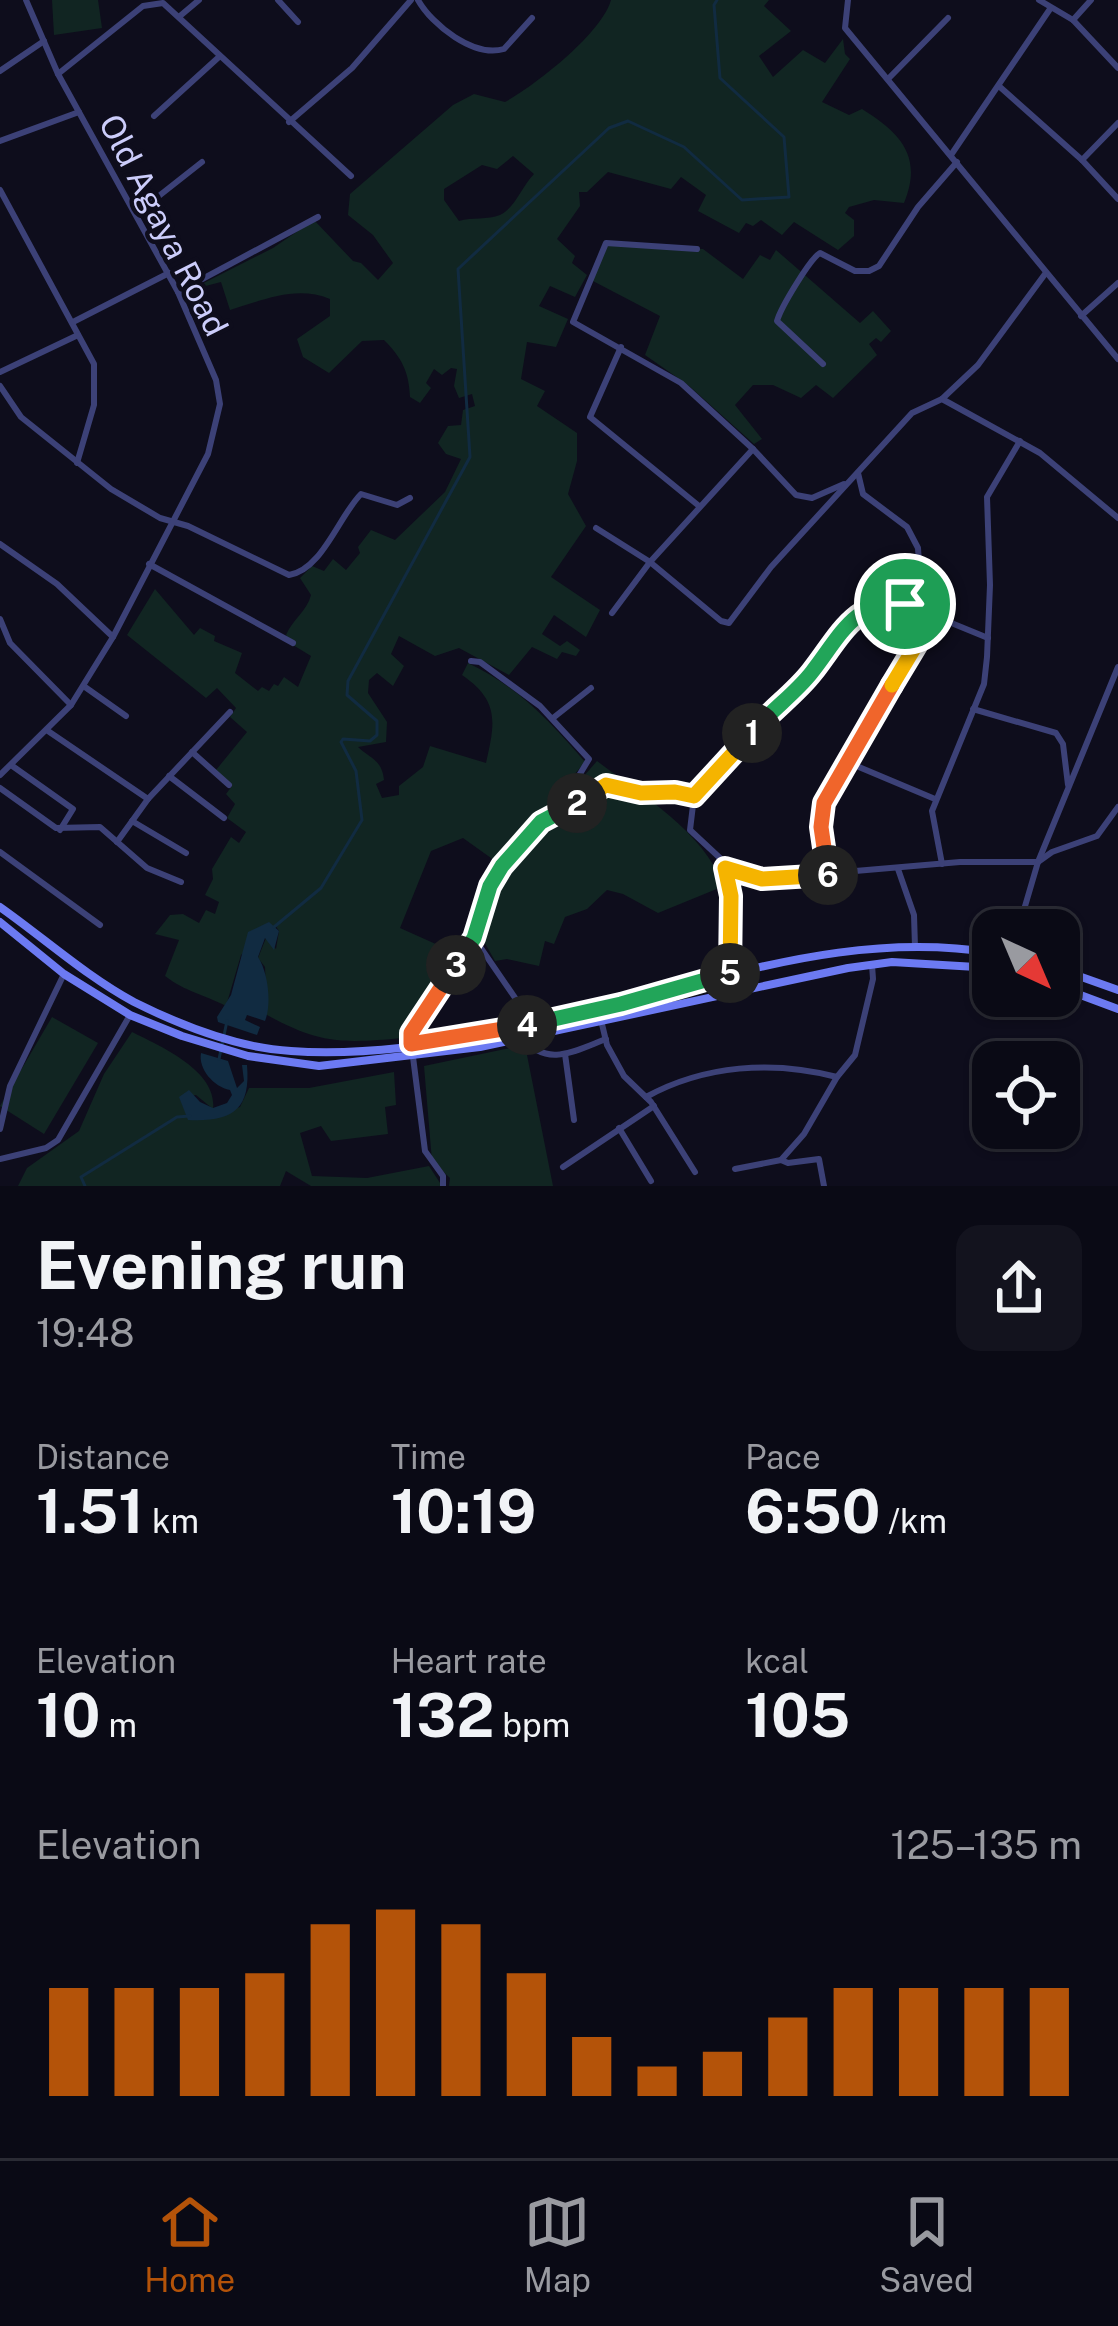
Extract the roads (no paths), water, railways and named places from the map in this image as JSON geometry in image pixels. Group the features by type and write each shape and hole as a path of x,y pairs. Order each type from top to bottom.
{"main road":[{"path":"0,907 117,991 213,1033 286,1051 339,1052 533,1024 730,974 871,948 972,951"},
{"path":"0,922 64,974 130,1015 248,1056 319,1066 413,1057 524,1037 872,965 972,967"},
{"path":"1080,976 1118,990"},
{"path":"1080,995 1118,1009"}],"street":[{"name":"Old Agaya Road","path":"0,775 48,730 84,686 208,454 220,404 216,380 169,273 58,74 26,0"},
{"path":"180,16 199,0"},
{"path":"289,122 352,68 415,0 454,35 484,52 504,50 532,18"},
{"path":"848,0 845,28 1118,359"},
{"path":"1039,0 1073,20 1118,68"},
{"path":"1073,20 1091,0"},
{"path":"58,74 153,1 180,16 351,176"},
{"path":"283,1 298,22"},
{"path":"823,364 777,321 802,282 809,261 820,253 856,271 869,272 879,266 1050,9"},
{"path":"889,79 948,18"},
{"path":"0,71 44,41"},
{"path":"154,116 220,56"},
{"path":"1000,87 1118,199"},
{"path":"0,141 79,112"},
{"path":"1082,160 1118,122"},
{"path":"136,214 202,162"},
{"path":"0,190 94,364 94,405 77,463"},
{"path":"0,212 16,218"},
{"path":"178,292 318,217"},
{"path":"697,249 615,241 601,249 573,322 681,383 802,498 848,482"},
{"path":"73,322 169,273"},
{"path":"596,528 650,562 729,623 763,577 912,413 942,399 978,365 1045,274"},
{"path":"1081,316 1118,283"},
{"path":"0,372 78,335"},
{"path":"621,347 590,417 699,506"},
{"path":"0,386 21,417 111,489 160,518 282,573 295,575 310,564 361,494 397,505 410,498"},
{"path":"942,399 1040,453 1118,518"},
{"path":"942,864 932,820 935,799 984,684 987,497 1020,441"},
{"path":"612,613 650,562 752,448"},
{"path":"858,473 863,494 907,527 918,548 919,563 905,604"},
{"path":"0,544 57,584 113,637"},
{"path":"149,564 293,644"},
{"path":"730,974 731,896 720,858 690,830 694,796 812,673 861,613 881,601 905,604 988,638"},
{"path":"830,875 822,815 830,789 933,617"},
{"path":"0,619 10,643 71,705"},
{"path":"411,1044 411,1033 474,938 495,877 590,761 553,718 495,671 471,661"},
{"path":"1024,909 1038,862 1118,667"},
{"path":"84,686 127,716"},
{"path":"553,718 591,688"},
{"path":"973,709 1056,733 1063,744 1069,788"},
{"path":"117,842 148,799 230,712"},
{"path":"48,730 148,799"},
{"path":"191,752 230,785"},
{"path":"847,762 935,799"},
{"path":"11,765 72,808 60,830"},
{"path":"169,776 224,818"},
{"path":"541,822 606,785 694,796"},
{"path":"0,788 60,830 100,827 147,868 181,882"},
{"path":"725,868 762,879 942,864 1038,862 1096,836 1118,807"},
{"path":"132,821 186,853"},
{"path":"0,852 100,925"},
{"path":"898,868 914,915 915,947"},
{"path":"474,938 533,1024"},
{"path":"781,1160 804,1134 855,1055 869,1001 872,965"},
{"path":"0,1129 10,1086 64,974"},
{"path":"0,1159 46,1148 58,1140 130,1015"},
{"path":"601,1020 624,1076 654,1106 694,1172"},
{"path":"524,1037 540,1053 566,1054 605,1039"},
{"path":"566,1054 574,1120"},
{"path":"413,1057 425,1150 442,1174 443,1186"},
{"path":"646,1096 683,1079 721,1070 763,1067 837,1077"},
{"path":"0,1090 10,1086"},
{"path":"563,1167 654,1106"},
{"path":"619,1128 651,1181"},
{"path":"735,1169 820,1159 824,1186"}],"water":[{"path":"269,922 279,931 274,950 265,938 258,957 266,979 267,1014 265,1021 247,1015 245,1020 260,1027 257,1035 218,1022 217,1017 231,995 248,932"},
{"path":"201,1053 228,1061 237,1088 244,1081 242,1065 247,1065 246,1093 227,1116 188,1120 179,1097 189,1090 213,1108 227,1103 232,1095 208,1076"}],"waterway":[{"path":"274,927 321,888 362,820 356,771 341,742 370,741 377,735 377,721 347,695 348,681 470,457 458,269 609,128 628,121 684,147 742,200 789,197 784,137 720,78 717,0"},
{"path":"219,1059 227,1021"},
{"path":"85,1186 81,1177 177,1117 190,1116"}]}
